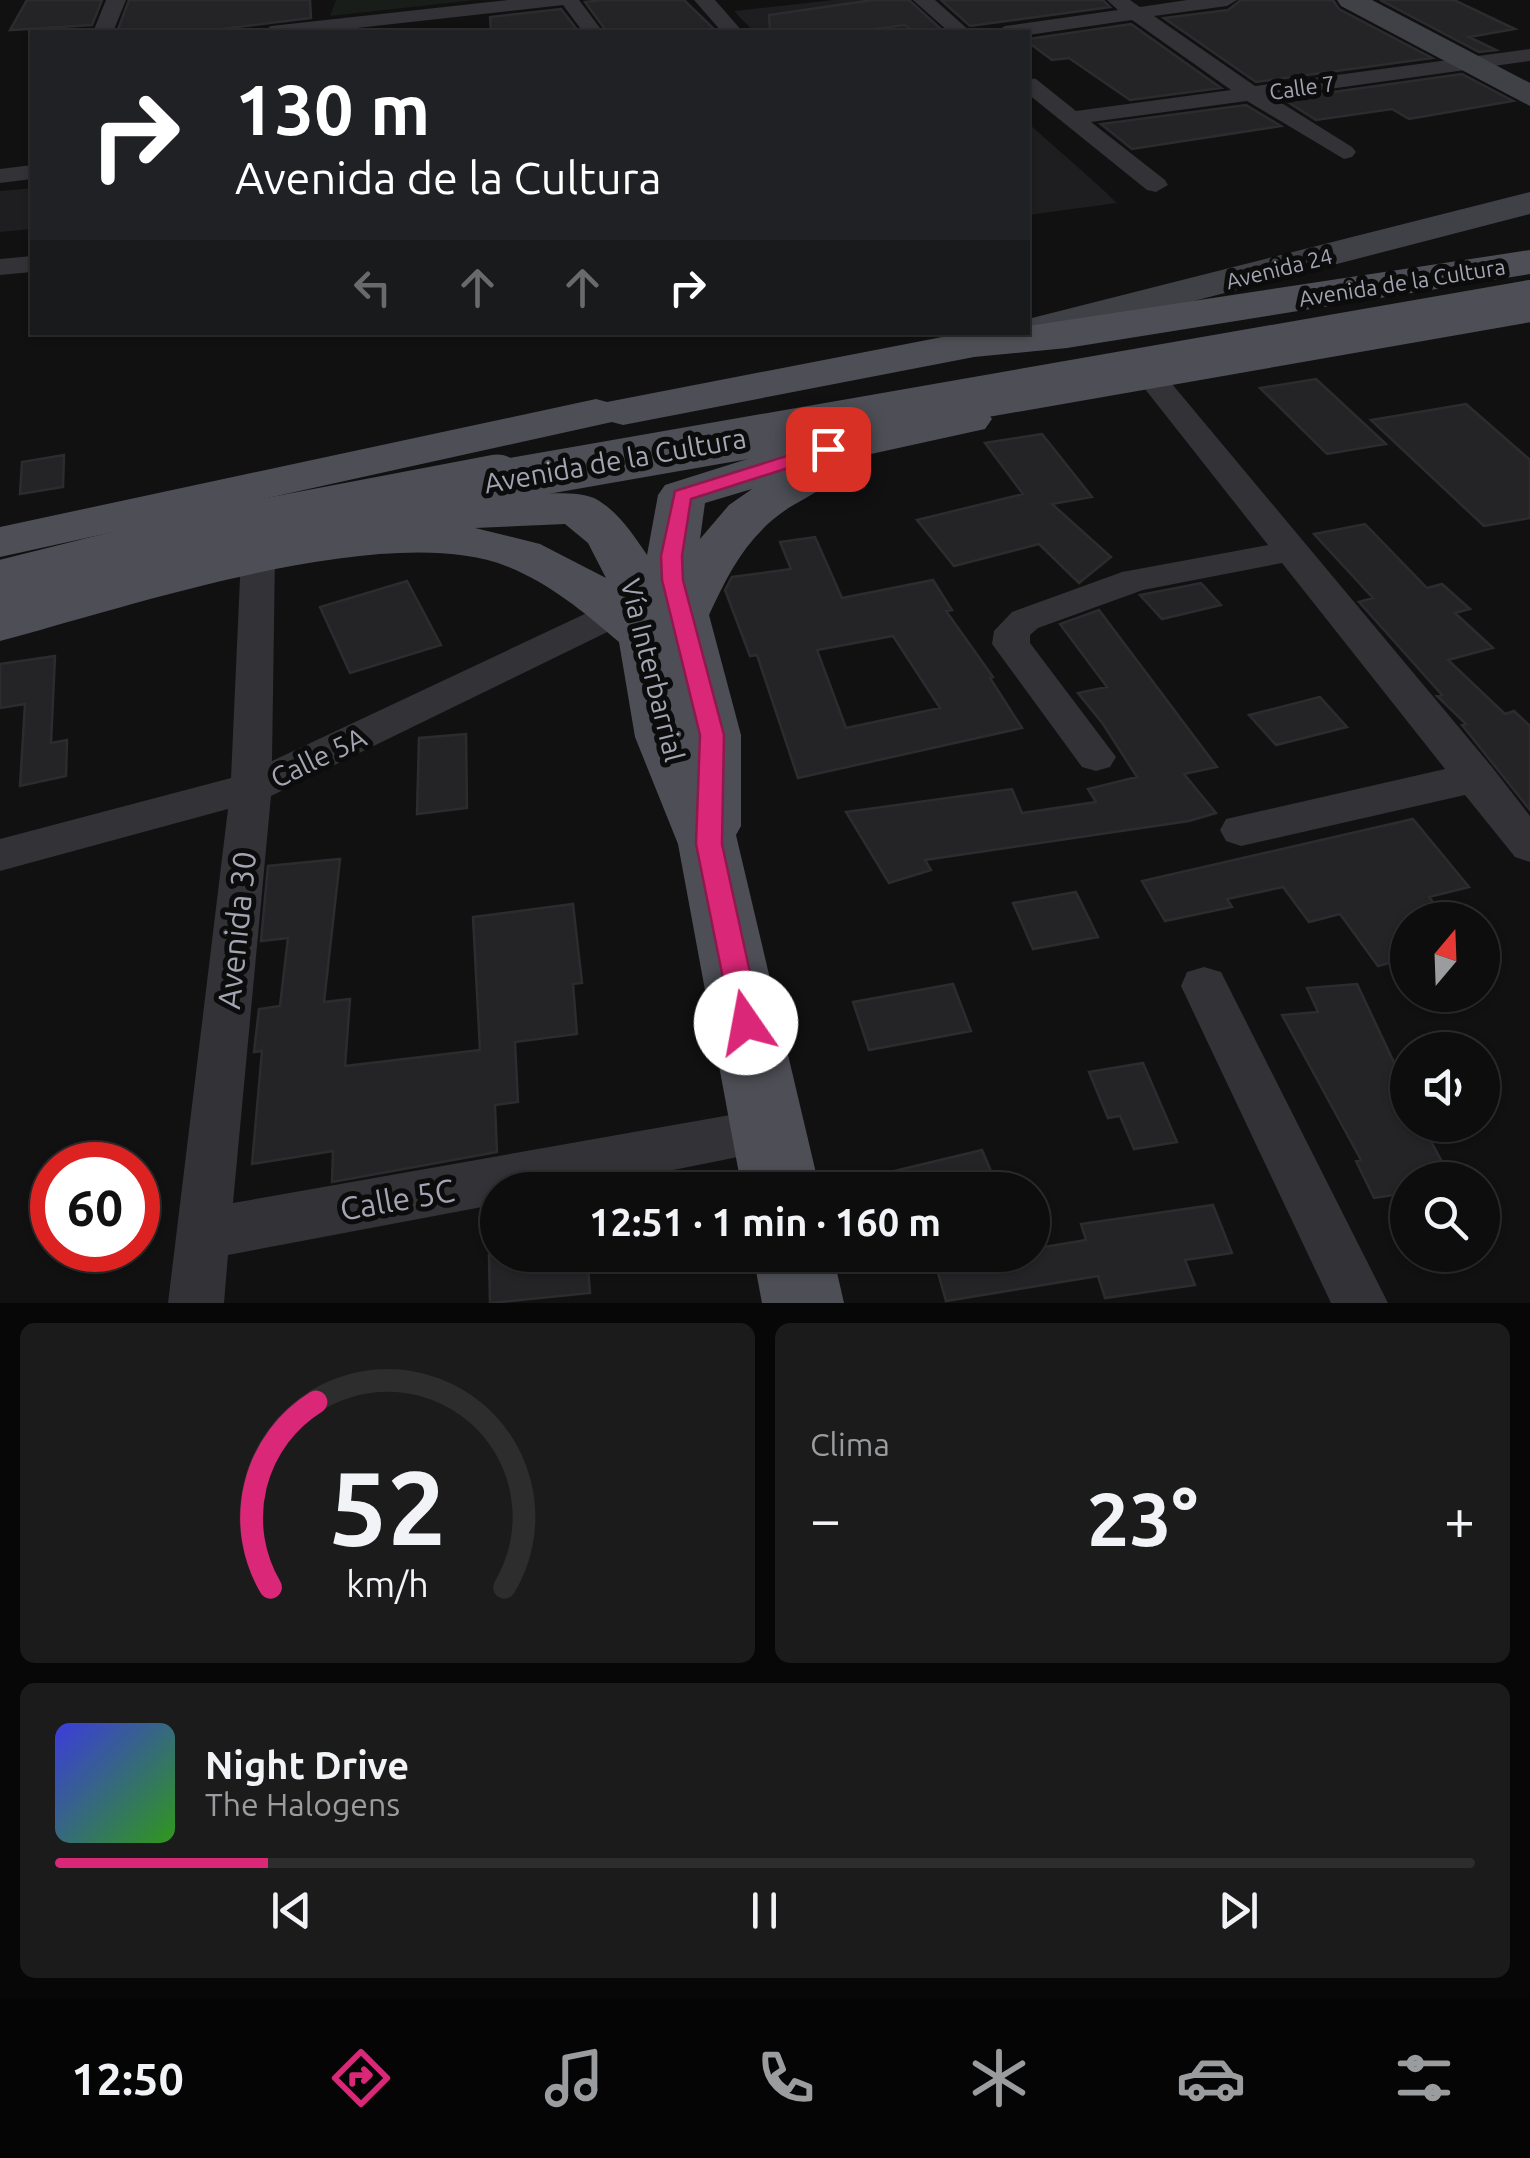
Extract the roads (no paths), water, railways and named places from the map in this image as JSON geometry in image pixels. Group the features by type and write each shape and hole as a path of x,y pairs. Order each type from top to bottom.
{"main road":[{"path":"1351,0 1530,96"},
{"name":"Avenida 24","path":"1030,331 1530,203"},
{"name":"Avenida de la Cultura","path":"0,542 610,412 974,344 1068,336 1530,262"},
{"name":"Avenida de la Cultura","path":"0,563 355,480 634,424 1530,281"},
{"name":"Avenida de la Cultura","path":"0,588 192,540 437,492 1530,301"},
{"name":"Avenida de la Cultura","path":"0,624 266,554 474,513 577,509 632,512 784,461 899,432 1156,384 1530,322"},
{"name":"Avenida 24","path":"974,344 1012,335"},
{"path":"577,509 536,488 528,474 527,458 535,443 550,430 610,412 677,420 696,432 708,447 709,464 700,481 682,496"},
{"path":"266,554 374,540 477,542 548,562 648,622 711,556 739,519 775,492 899,432"},
{"name":"Vía Interbarrial","path":"648,622 672,556 682,496"},
{"name":"Vía Interbarrial","path":"577,509 606,532 624,559 648,622 664,737 709,844 775,1160"},
{"path":"796,1272 802,1303"}],"street":[{"path":"104,30 116,0"},
{"path":"306,30 316,0"},
{"path":"324,30 446,23 508,3 560,0"},
{"path":"569,0 592,30"},
{"path":"704,0 731,30"},
{"path":"924,0 959,30"},
{"path":"1117,0 1344,152"},
{"path":"1020,30 1227,0"},
{"name":"Calle 7","path":"1073,118 1530,55"},
{"path":"1030,86 1156,185"},
{"path":"0,176 30,172"},
{"path":"0,267 30,264"},
{"path":"1156,384 1530,846"},
{"path":"1096,757 1011,644 1012,631 1024,620 1135,580 1291,550"},
{"name":"Avenida 30","path":"196,1303 251,788 266,554"},
{"name":"Calle 5A","path":"0,854 251,788 648,622"},
{"path":"1241,830 1478,777"},
{"path":"1204,986 1360,1303"},
{"name":"Calle 5C","path":"203,1234 775,1160"}]}
